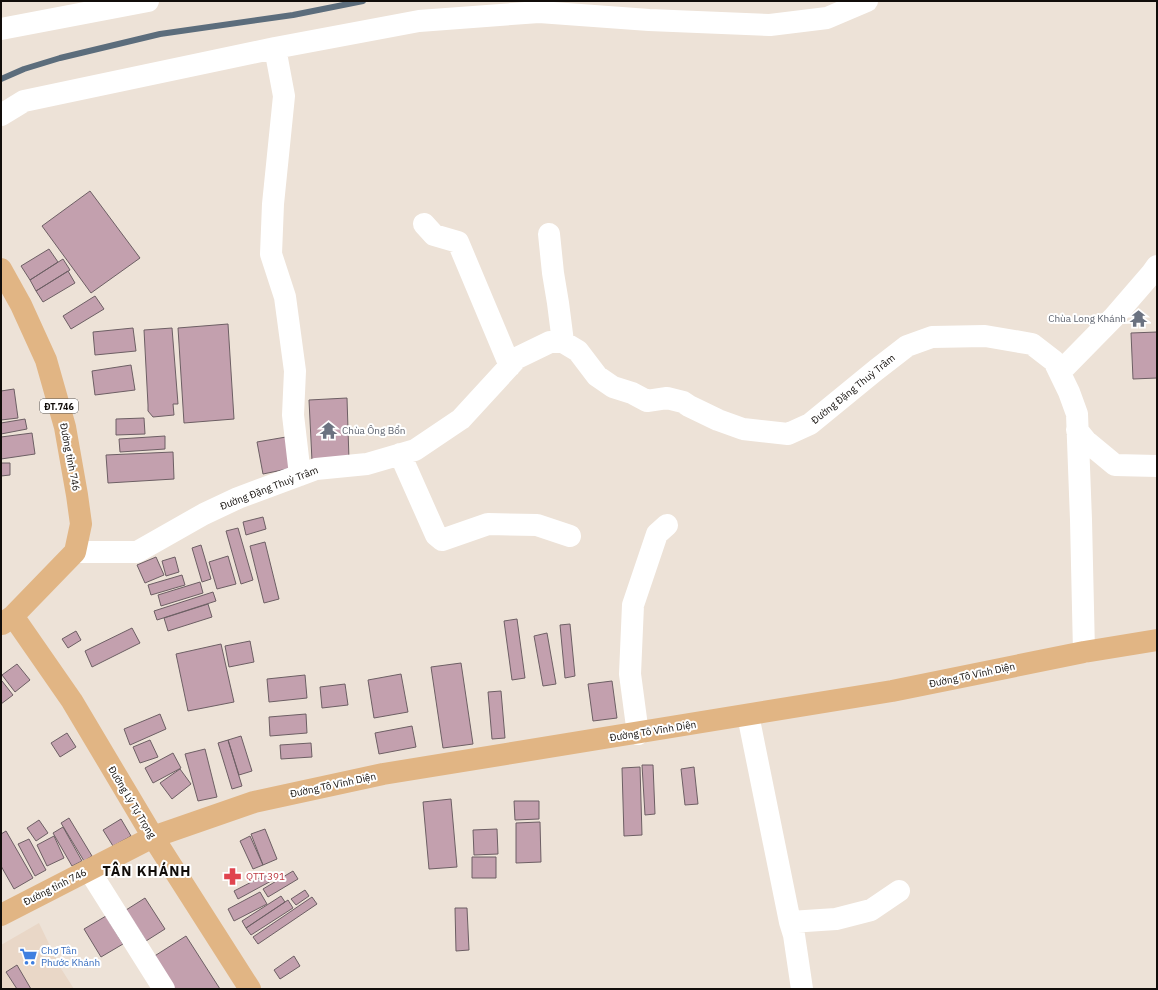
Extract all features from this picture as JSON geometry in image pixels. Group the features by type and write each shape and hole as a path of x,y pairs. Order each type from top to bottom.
{"main road":[{"name":"Đường tỉnh 746","path":"3,278 21,305 46,360 65,427 81,524 75,552"},
{"path":"7,620 75,552"},
{"name":"Đường Lý Tự Trọng","path":"7,620 72,701 152,837 250,989"},
{"name":"Đường Tô Vĩnh Diện","path":"152,837 254,802 383,774 638,734 892,691 1084,652 1157,640"},
{"name":"Đường tỉnh 746","path":"1,915 152,837"}],"street":[{"path":"1,29 148,1"},
{"path":"1,115 24,101 275,48 419,21 539,12 649,20 770,25 827,18 867,1"},
{"path":"275,48 284,96 273,204 271,254 285,297 295,371 292,415 300,475"},
{"path":"424,224 434,235 458,242 510,366"},
{"path":"549,234 563,342"},
{"path":"1060,372 1114,317 1157,266"},
{"name":"Đường Đặng Thuỳ Trâm","path":"75,552 137,552 204,514 238,498 316,469 367,464 415,450 461,419 517,358 550,342 563,342 578,352 597,376 613,387 632,393 647,401 667,398 683,402 718,420 743,429 788,434 810,424 907,346 932,337 985,336 1032,344 1054,361 1069,392 1077,414 1084,652"},
{"path":"1077,430 1086,441 1116,465 1157,466"},
{"path":"400,454 436,535 442,540 488,524 537,526 570,536"},
{"path":"638,734 630,674 633,605 657,534 667,525"},
{"path":"748,715 790,922 794,935 802,989"},
{"path":"89,870 164,989"},
{"path":"790,922 836,919 871,910 899,891"}],"shaded area":[{"name":"Chợ Tân Phước Khánh","path":"39,923 60,967 74,989 1,989 1,945"}],"building":[{"path":"90,191 140,258 91,293 42,226"},
{"path":"49,249 58,262 30,280 21,266"},
{"path":"63,259 70,270 36,291 30,280"},
{"path":"68,271 75,283 43,302 36,291"},
{"path":"95,296 104,309 71,329 63,316"},
{"path":"228,324 234,419 184,423 178,328"},
{"path":"133,328 136,351 95,355 93,332"},
{"path":"172,328 178,404 173,404 174,415 153,417 148,411 144,330"},
{"path":"1157,332 1157,378 1133,379 1131,333"},
{"path":"131,365 135,390 95,395 92,371"},
{"path":"14,389 18,418 1,420 1,391"},
{"name":"Chùa Ông Bổn","path":"347,398 349,460 312,461 309,400"},
{"path":"144,418 145,434 116,435 116,419"},
{"path":"25,419 27,429 1,434 1,423"},
{"path":"32,433 35,454 1,459 1,437"},
{"path":"165,436 165,449 120,452 119,439"},
{"path":"286,437 292,468 263,474 257,442"},
{"path":"173,452 174,479 108,483 106,455"},
{"path":"1,463 10,463 10,475 1,476"},
{"path":"263,517 266,529 246,535 243,522"},
{"path":"238,528 253,580 241,584 226,531"},
{"path":"265,542 279,599 264,603 250,546"},
{"path":"201,545 211,579 202,582 192,548"},
{"path":"228,556 236,584 217,589 209,562"},
{"path":"156,557 164,575 145,583 137,565"},
{"path":"175,557 179,572 166,576 162,561"},
{"path":"182,575 185,585 151,595 148,585"},
{"path":"200,582 203,593 161,606 158,595"},
{"path":"213,592 216,601 157,620 154,611"},
{"path":"208,604 212,617 168,631 164,618"},
{"path":"517,619 525,678 512,680 504,621"},
{"path":"570,624 575,676 565,678 560,625"},
{"path":"132,628 140,643 92,667 85,651"},
{"path":"76,631 81,640 68,648 62,639"},
{"path":"547,633 556,684 543,686 534,636"},
{"path":"250,641 254,662 229,667 225,646"},
{"path":"221,644 234,702 188,711 176,654"},
{"path":"461,663 473,744 443,748 431,667"},
{"path":"17,664 30,680 15,692 2,675"},
{"path":"401,674 408,712 374,718 368,680"},
{"path":"305,675 307,698 269,702 267,679"},
{"path":"2,681 13,695 1,704 1,682"},
{"path":"612,681 617,718 593,721 588,684"},
{"path":"345,684 348,705 322,708 320,687"},
{"path":"501,691 505,738 492,739 488,692"},
{"path":"160,714 166,729 130,745 124,729"},
{"path":"306,714 307,733 270,736 269,717"},
{"path":"412,726 416,747 379,754 375,733"},
{"path":"67,733 76,747 60,757 51,743"},
{"path":"241,736 252,771 239,775 228,740"},
{"path":"150,740 158,757 140,763 133,747"},
{"path":"228,740 242,786 232,789 218,743"},
{"path":"311,743 312,757 281,759 280,745"},
{"path":"205,749 217,797 198,801 185,754"},
{"path":"173,753 181,768 153,783 145,768"},
{"path":"642,765 653,765 655,814 645,815"},
{"path":"640,767 642,835 624,836 622,768"},
{"path":"694,767 698,804 685,805 681,769"},
{"path":"180,769 191,784 172,799 160,783"},
{"path":"451,799 457,867 429,869 423,802"},
{"path":"514,801 539,801 539,819 515,820"},
{"path":"69,818 92,856 84,861 61,823"},
{"path":"121,819 131,836 113,846 103,830"},
{"path":"39,820 48,833 36,841 27,828"},
{"path":"540,822 541,862 516,863 516,823"},
{"path":"63,827 82,861 72,866 53,833"},
{"path":"265,829 277,859 263,865 251,834"},
{"path":"497,829 498,854 474,855 473,830"},
{"path":"6,831 33,878 14,889 1,866 1,834"},
{"path":"54,836 64,858 47,866 37,845"},
{"path":"250,836 263,865 253,869 240,841"},
{"path":"29,839 46,870 35,876 18,844"},
{"path":"472,857 496,857 496,878 472,878"},
{"path":"293,871 298,879 268,897 263,889"},
{"path":"269,873 273,880 238,899 234,891"},
{"path":"305,890 309,896 296,905 291,899"},
{"path":"260,892 267,904 234,921 228,909"},
{"path":"281,896 285,902 246,928 242,921"},
{"path":"312,897 317,904 258,944 253,937"},
{"path":"145,898 165,929 146,941 126,910"},
{"path":"288,900 293,908 251,935 246,928"},
{"path":"455,908 467,908 469,950 456,951"},
{"path":"106,916 123,944 101,957 84,929"},
{"path":"186,936 220,989 174,989 153,957"},
{"path":"294,956 300,966 280,979 274,970"},
{"path":"17,965 31,989 17,989 6,972"}],"waterway":[{"path":"1,79 24,69 60,58 160,34 293,15 363,1"}],"place":[{"name":"Chùa Long Khánh","path":"1139,318"},
{"name":"Chùa Ông Bổn","path":"329,430"},
{"name":"QTT 391","path":"233,876"},
{"name":"Chợ Tân Phước Khánh","path":"28,956"}],"district":[{"name":"TÂN KHÁNH","path":"147,871"}]}
